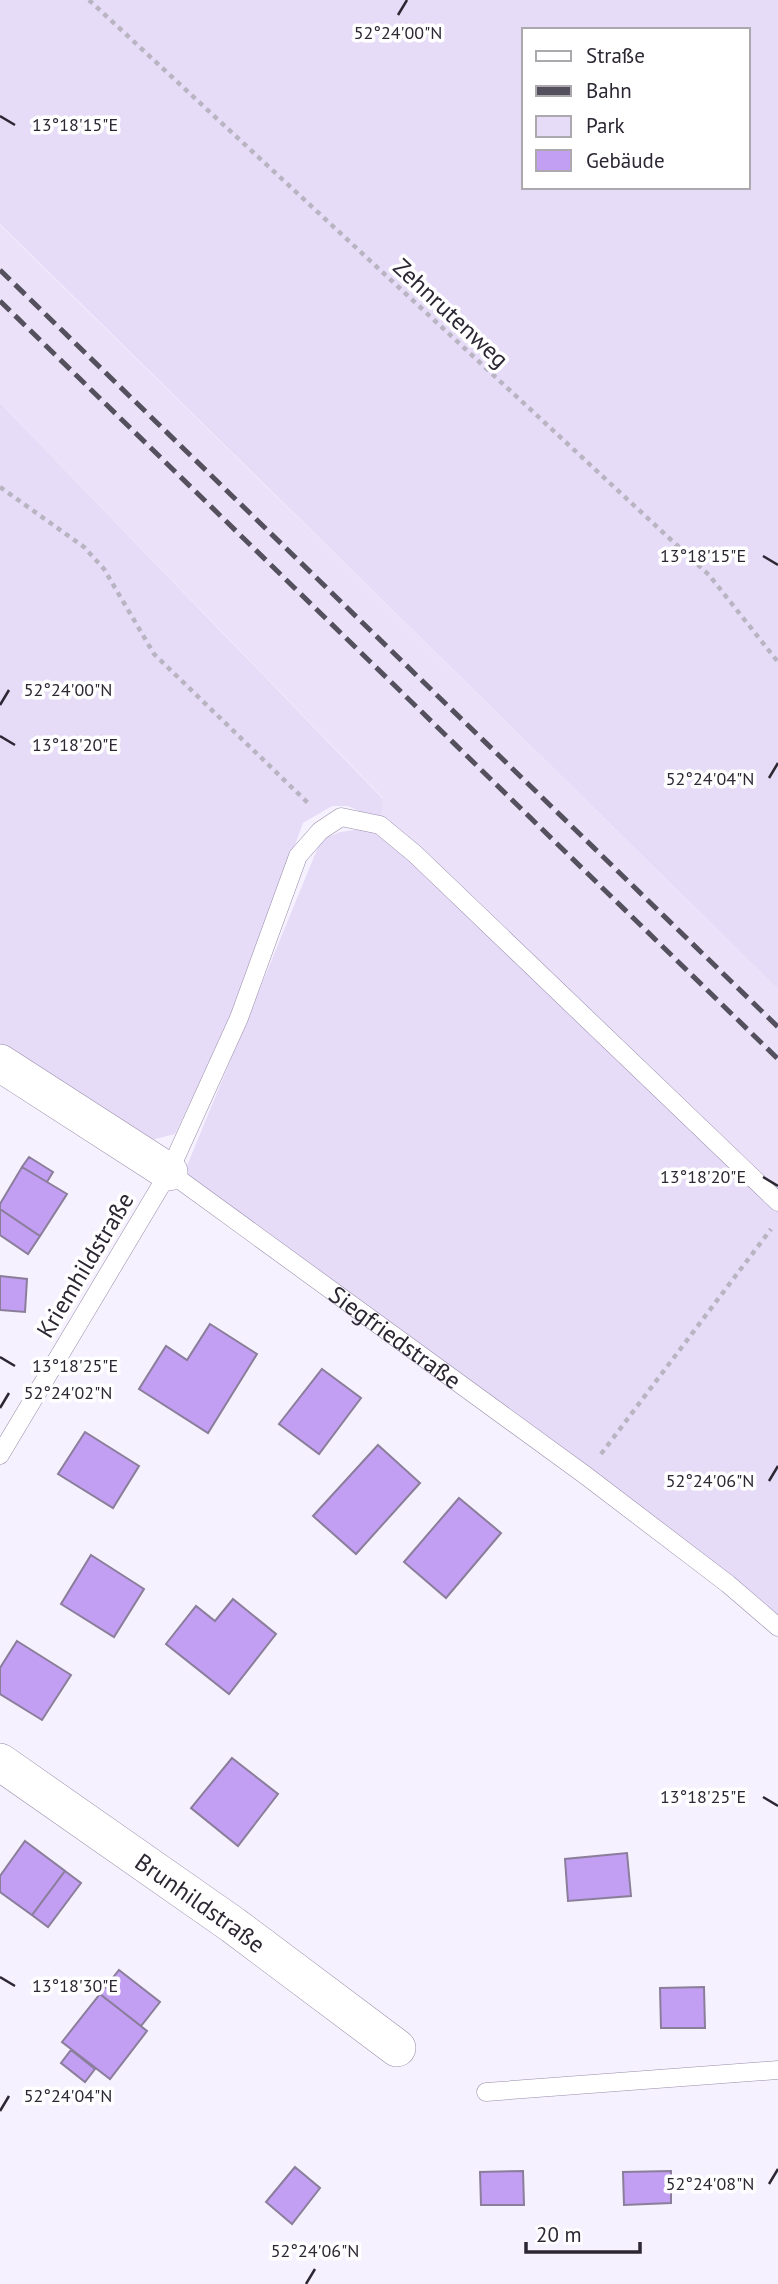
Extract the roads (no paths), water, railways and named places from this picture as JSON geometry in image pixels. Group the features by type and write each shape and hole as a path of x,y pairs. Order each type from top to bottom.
{"street":[{"name":"Siegfriedstraße","path":"0,1063 169,1172"},
{"name":"Brunhildstraße","path":"0,1762 233,1925 397,2048"}],"lane":[{"name":"Kriemhildstraße","path":"0,1455 169,1172 239,1018 298,856 341,817 380,825 389,832 778,1202"},
{"name":"Siegfriedstraße","path":"169,1172 586,1475 728,1584 778,1628"},
{"path":"486,2092 778,2070"}],"railway":[{"path":"0,270 778,1027"},
{"path":"0,301 778,1059"}]}
